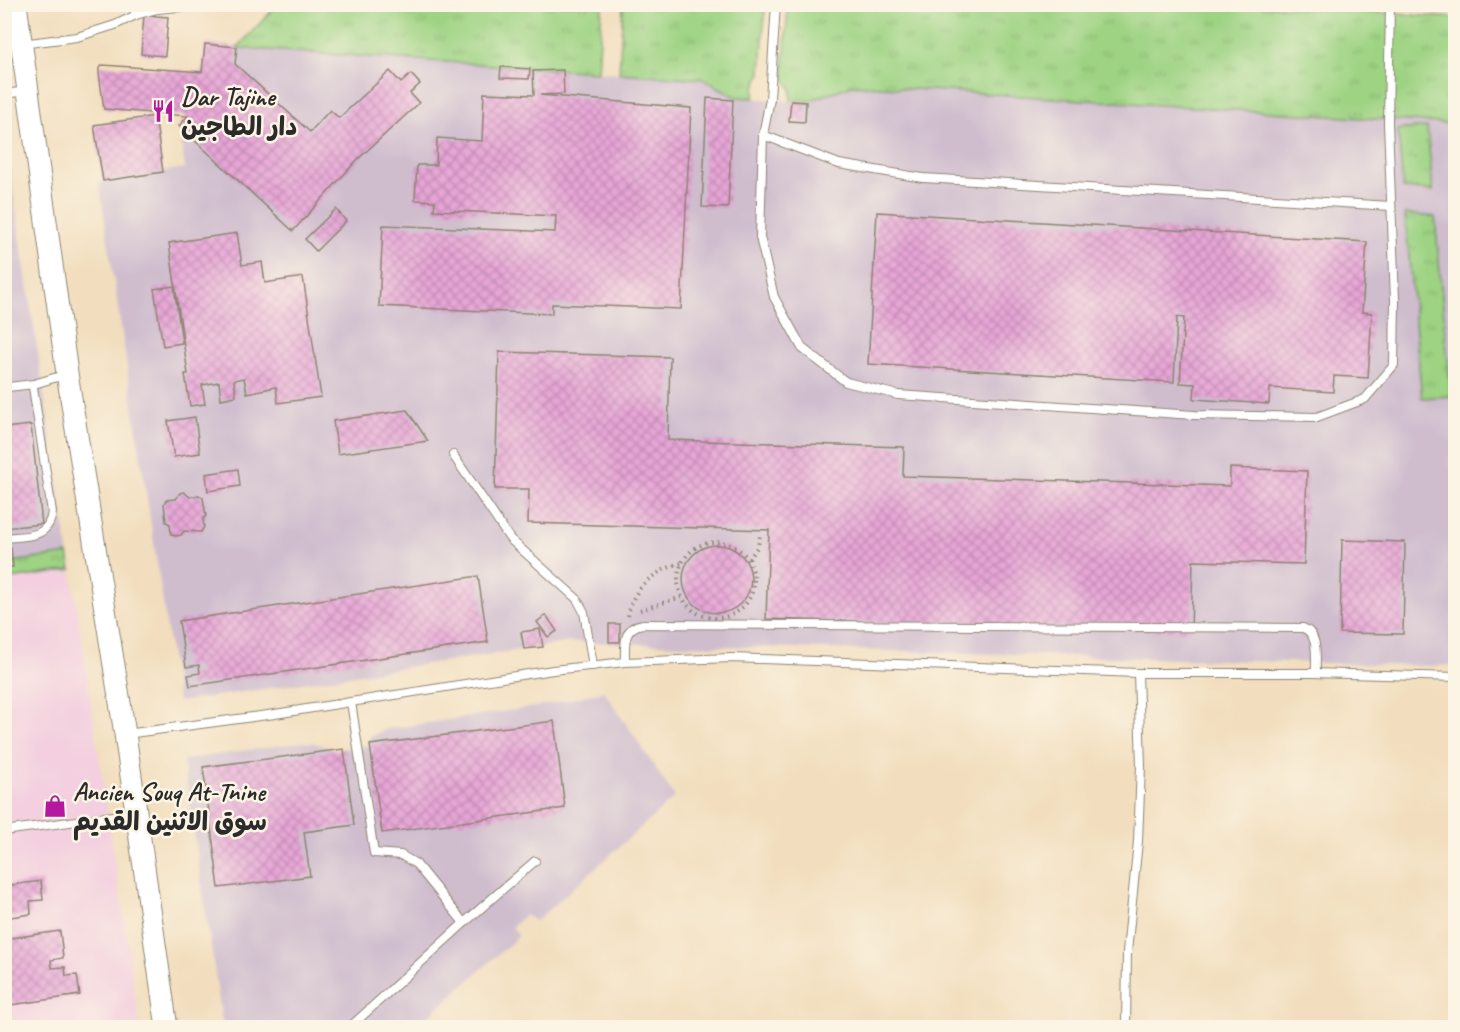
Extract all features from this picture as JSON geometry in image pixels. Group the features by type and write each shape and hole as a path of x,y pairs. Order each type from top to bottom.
{"street":[{"path":"16,4 67,373 125,734 167,1028"}],"lane":[{"path":"134,4 136,15"},
{"path":"21,44 77,37 158,9 213,4"},
{"path":"776,4 770,99 763,135 760,237 774,297 802,348 846,382 898,395 1194,415 1317,417 1365,399 1394,365 1395,300 1388,123 1390,4"},
{"path":"4,94 28,91"},
{"path":"763,135 839,164 923,178 1391,206"},
{"path":"4,384 8,387 34,384 67,373"},
{"path":"4,538 36,534 48,527 51,520 52,512 34,384"},
{"path":"453,455 510,539 581,605 593,666"},
{"path":"625,662 628,632 643,624 1303,628 1310,632 1314,639 1316,673"},
{"path":"125,734 625,662 732,658 1138,674 1316,673 1455,677"},
{"path":"1126,1028 1127,952 1138,841 1142,766 1138,674"},
{"path":"351,702 374,852 400,855 416,864 464,923"},
{"path":"4,831 135,813"},
{"path":"349,1028 535,861"}],"path":[{"path":"749,559 758,546 760,536"},
{"path":"728,543 740,549 749,559 754,569 753,592 740,611 730,616 719,619 697,614 688,606 678,586 678,574 682,563 701,544 728,543"},
{"path":"628,632 628,613 638,590 652,576 667,567 682,563"},
{"path":"628,613 682,597"}],"shaded area":[{"path":"237,48 704,79 736,97 806,102 852,85 1455,124 1455,665 571,642 178,702 99,182 185,168 179,126 235,64"},
{"path":"4,132 71,570 5,580 4,580"},
{"name":"Ancien Souq At-Tnine سوق الاثنين القديم","path":"71,570 140,1027 5,1028 5,580"},
{"path":"604,691 675,797 536,921 525,915 512,927 519,936 416,1027 223,1027 183,760 303,742 315,743 336,750 369,745 369,737 387,729 547,705"}],"green space":[{"path":"1246,4 1455,18 1455,124 852,85 806,102 791,101 791,89 783,75 788,5"},
{"path":"277,5 602,5 598,72 237,48"},
{"path":"623,5 765,5 761,73 755,87 754,98 736,97 704,79 619,73"},
{"path":"1427,127 1433,191 1403,188 1398,130"},
{"path":"1405,214 1435,217 1451,396 1422,398"},
{"path":"68,554 71,570 5,580 5,568 13,567 13,562"}],"building":[{"path":"144,15 168,17 165,56 141,54"},
{"path":"205,44 237,47 235,64 310,132 330,110 339,118 390,71 401,83 411,74 420,84 410,93 419,103 357,160 293,231 179,126 188,116 104,109 99,73 99,68 103,65 202,72"},
{"path":"501,67 530,69 529,79 500,78"},
{"path":"563,70 564,94 540,95 691,108 681,309 552,304 552,314 379,306 383,225 555,232 556,216 434,210 435,201 415,200 417,165 436,165 437,138 482,141 484,93 534,95 533,71"},
{"path":"707,98 733,100 728,208 702,207"},
{"path":"791,101 806,102 805,122 789,121"},
{"path":"155,116 163,172 103,181 94,125"},
{"path":"336,209 346,221 316,251 305,239"},
{"path":"877,212 1367,242 1362,312 1372,313 1368,378 1334,376 1333,392 1270,388 1269,404 1194,399 1195,384 1180,383 1184,318 1177,317 1174,382 868,364"},
{"path":"237,233 242,265 262,262 265,283 303,277 321,397 278,403 276,387 247,393 244,378 234,380 236,396 221,399 219,382 202,385 205,404 190,406 185,374 188,374 169,243"},
{"path":"174,286 182,343 163,346 154,289"},
{"path":"499,352 670,357 668,440 904,447 903,476 1230,486 1230,468 1307,471 1304,564 1193,561 1191,631 766,619 769,530 528,523 529,489 495,489"},
{"path":"407,410 428,441 338,454 333,421"},
{"path":"195,417 200,453 174,457 168,421"},
{"path":"31,425 42,524 4,528 4,428"},
{"path":"238,469 240,486 208,491 206,474"},
{"path":"184,492 190,497 199,495 203,498 206,516 203,519 204,527 201,532 184,531 181,535 175,536 171,534 170,524 166,522 164,504 166,500 176,499 180,493"},
{"path":"1342,540 1405,542 1403,634 1340,633"},
{"path":"717,545 730,548 741,555 748,566 751,579 748,592 741,603 730,610 717,613 704,610 693,603 686,592 683,579 686,566 693,555 704,548"},
{"path":"4,548 11,548 13,567 4,568"},
{"path":"478,576 488,642 190,686 188,675 200,673 199,665 186,667 179,621"},
{"path":"546,615 557,631 548,637 537,622"},
{"path":"609,624 620,624 620,642 609,642"},
{"path":"540,629 543,647 524,649 521,632"},
{"path":"554,721 565,808 382,833 370,745"},
{"path":"344,749 354,825 304,832 310,876 219,888 203,767"},
{"path":"41,881 43,900 30,901 31,914 4,918 4,886"},
{"path":"60,931 63,958 51,960 52,968 65,967 66,976 77,975 80,995 4,1006 4,939"}],"place":[{"name":"Dar Tajine دار الطاجين","path":"163,111"},
{"name":"Ancien Souq At-Tnine سوق الاثنين القديم","path":"55,806"}]}
